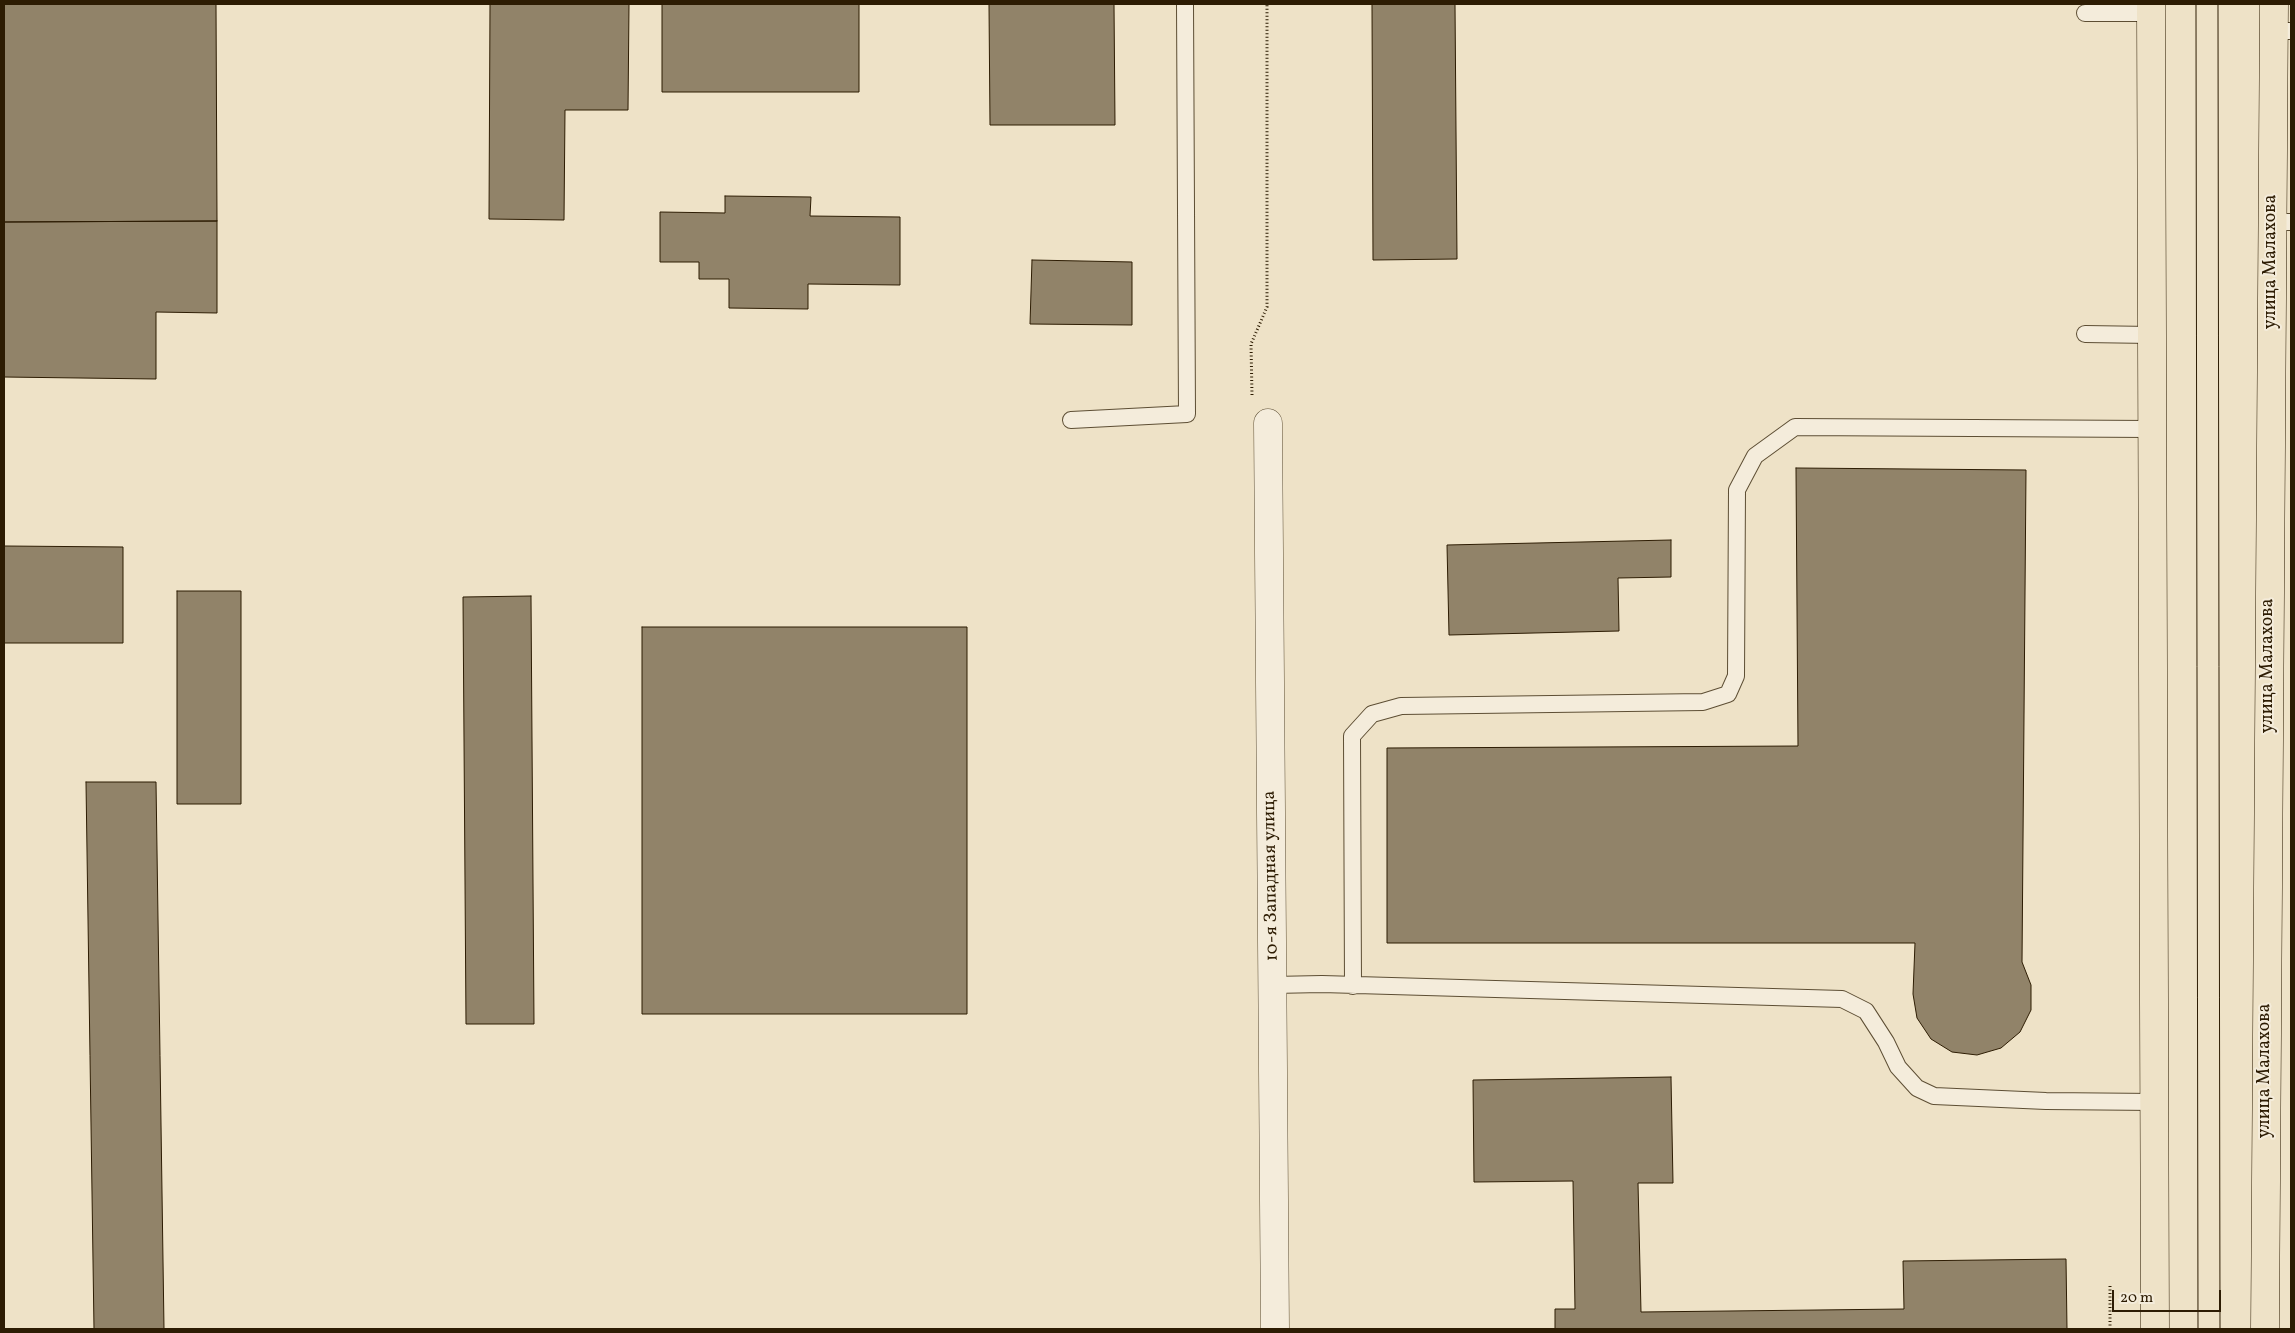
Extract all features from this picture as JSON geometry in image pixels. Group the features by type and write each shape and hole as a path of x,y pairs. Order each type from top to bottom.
{"main road":[{"name":"улица Малахова","path":"2264,1329 2282,222 2282,31 2274,4"},
{"path":"2151,8 2155,1329"}],"street":[{"name":"10-я Западная улица","path":"1268,423 1275,1329"}],"lane":[{"path":"1071,420 1187,414 1185,4"},
{"path":"2085,13 2151,8"},
{"path":"2085,334 2151,335"},
{"path":"1353,986 1352,736 1372,714 1401,706 1703,702 1728,694 1736,676 1737,490 1755,456 1794,427 2151,429"},
{"path":"1273,985 1842,1000 1866,1011 1886,1042 1898,1067 1917,1088 1934,1096 2046,1101 2154,1102"}],"path":[{"path":"1266,4 1266,307 1251,344 1252,404 1268,423"},
{"path":"2110,1285 2110,1329"}],"building":[{"path":"4,4 216,4 217,221 4,222"},
{"path":"490,4 629,4 628,110 565,110 564,220 489,219"},
{"path":"662,4 859,4 859,92 662,92"},
{"path":"989,4 1114,4 1115,125 990,125"},
{"path":"1372,4 1455,4 1457,259 1373,260"},
{"path":"725,196 811,197 810,216 900,217 900,285 808,284 808,309 729,308 729,279 699,279 699,262 660,262 660,212 725,213"},
{"path":"217,221 217,313 156,312 156,379 4,377 4,222"},
{"path":"1032,260 1132,262 1132,325 1030,324"},
{"path":"1796,468 2026,470 2022,962 2031,985 2031,1010 2020,1032 2001,1048 1977,1055 1952,1052 1931,1039 1917,1018 1913,994 1915,943 1387,943 1387,748 1798,746"},
{"path":"1671,540 1671,577 1618,578 1619,631 1449,635 1447,545"},
{"path":"4,546 123,547 123,643 4,643"},
{"path":"177,591 241,591 241,804 177,804"},
{"path":"531,596 534,1024 466,1024 463,597"},
{"path":"642,627 967,627 967,1014 642,1014"},
{"path":"86,782 156,782 164,1329 94,1329"},
{"path":"1671,1077 1673,1183 1638,1183 1641,1312 1904,1309 1903,1261 2066,1259 2067,1329 1555,1329 1555,1309 1575,1309 1573,1181 1474,1182 1473,1080"}],"tram line":[{"path":"2196,4 2198,1329"},
{"path":"2218,4 2220,1329"}]}
